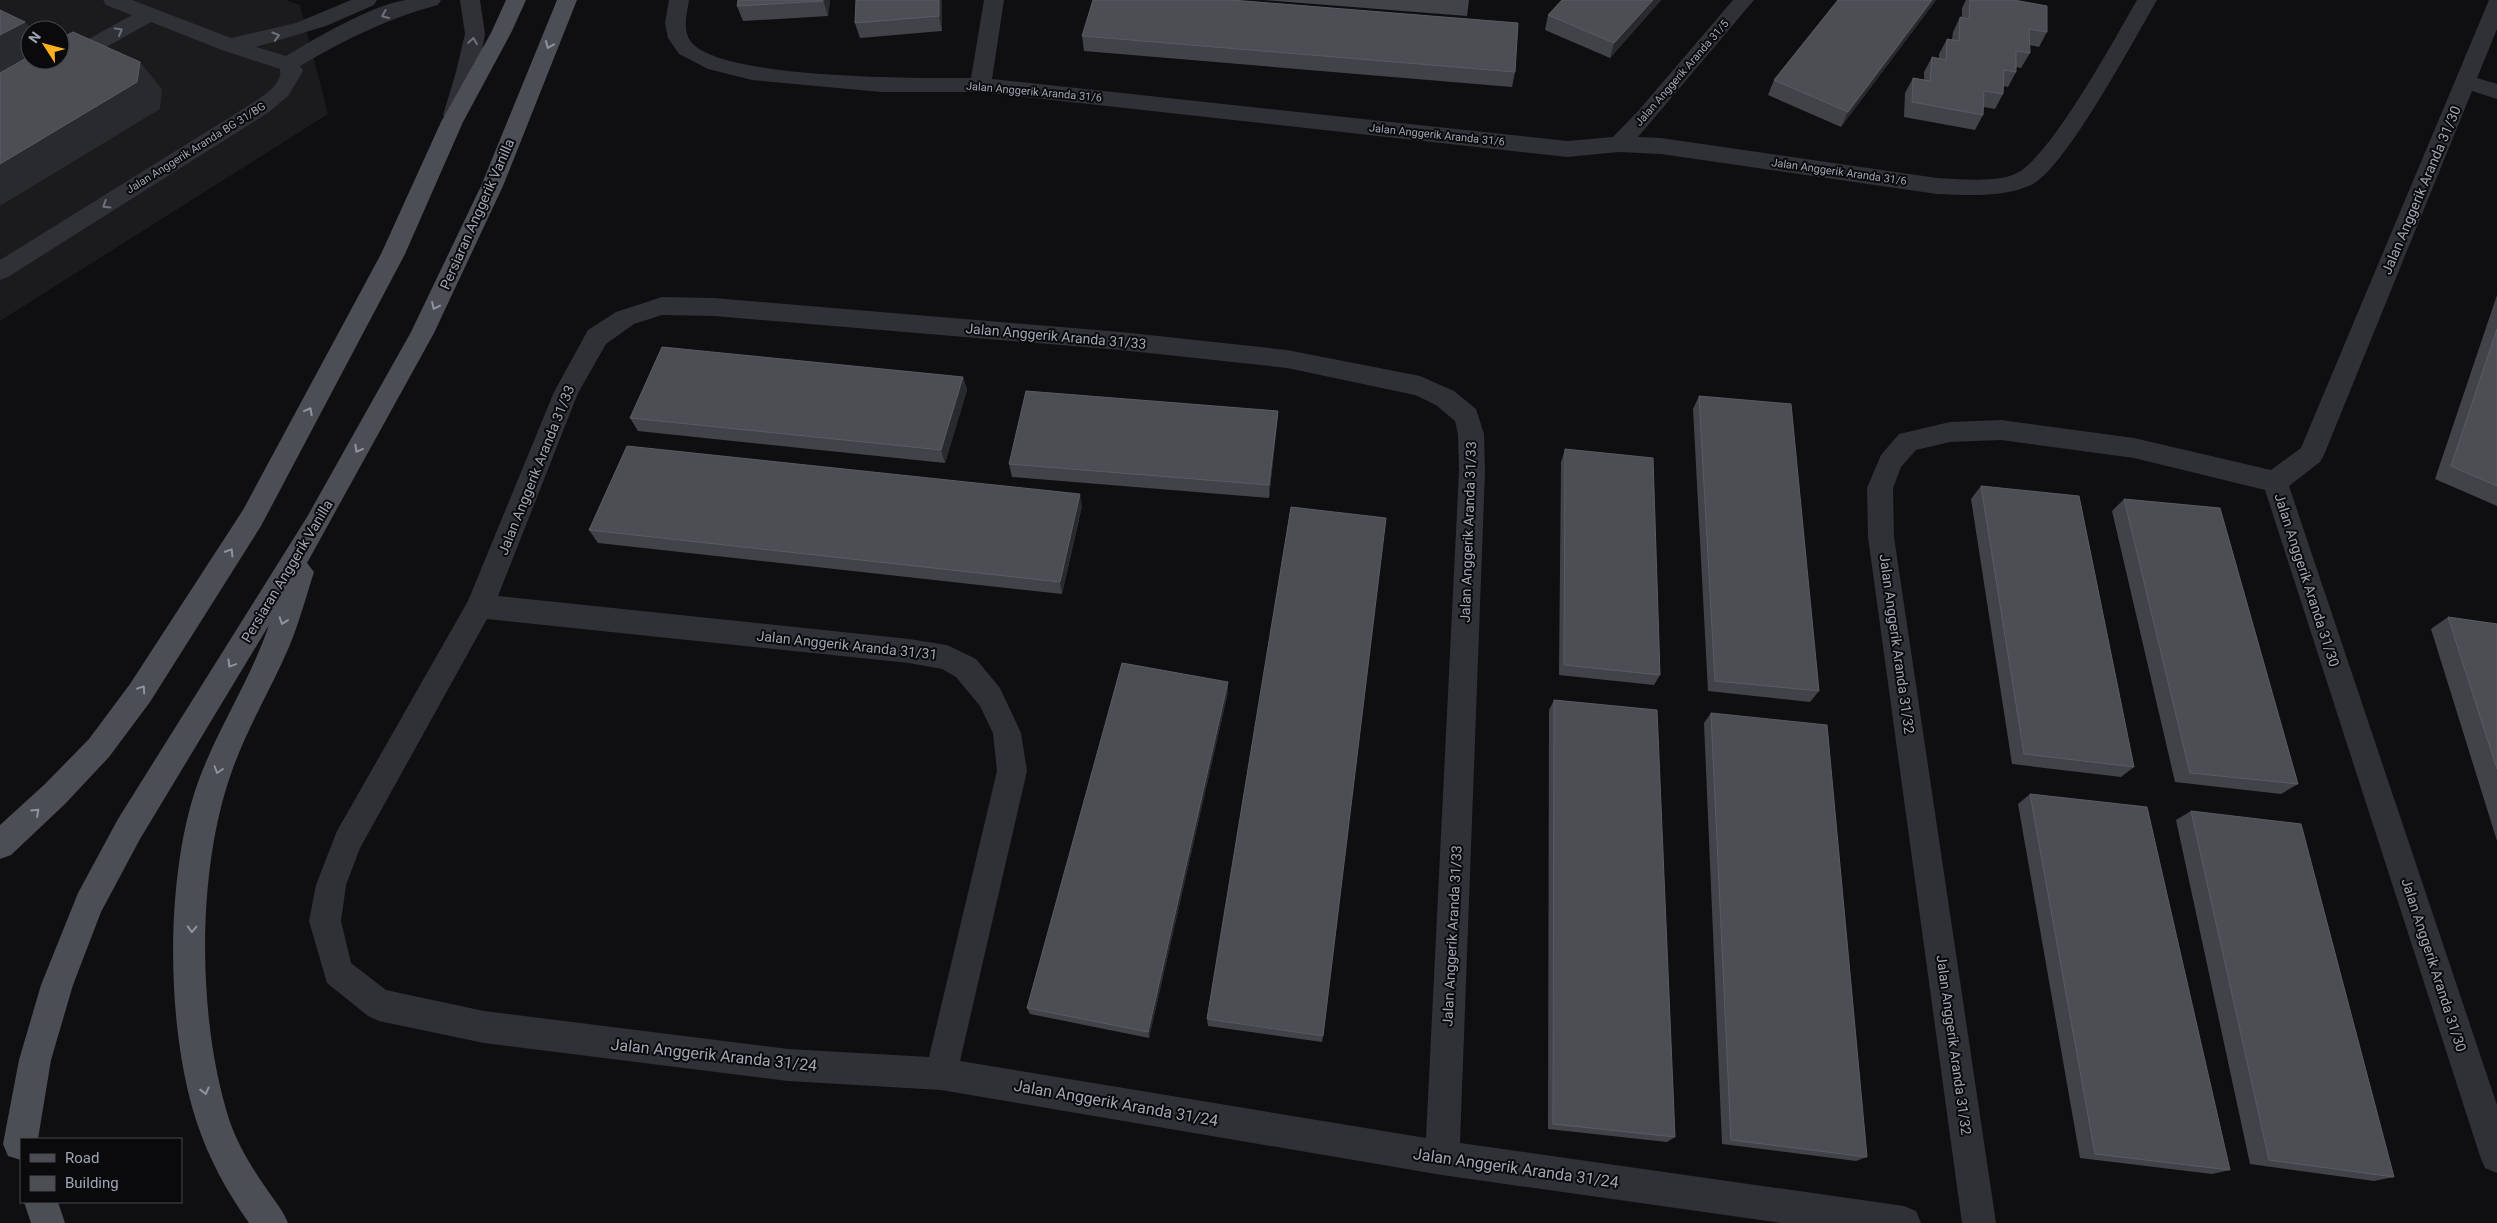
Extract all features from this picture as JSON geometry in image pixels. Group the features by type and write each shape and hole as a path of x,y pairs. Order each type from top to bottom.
{"main road":[{"path":"0,845 54,794 98,748 140,693 252,518 393,254 452,122 501,33 516,0"},
{"name":"Persiaran Anggerik Vanilla","path":"14,1140 56,985 89,904 129,829 316,525 422,333 492,186 567,0"},
{"path":"271,1223 234,1168 213,1122 201,1073 190,982 194,881 204,814 223,754 275,646 316,525"},
{"path":"41,1203 48,1223"}],"street":[{"path":"113,0 228,45 288,64 343,33 408,5 431,0"},
{"path":"228,45 271,38 314,25 367,0"},
{"path":"452,122 467,72 474,34 470,0 458,0"},
{"name":"Jalan Anggerik Aranda 31/6","path":"679,0 675,23 678,38 686,49 700,58 715,64 782,77 861,84 980,85 1567,149 1619,144 1661,146 1937,186 1990,185 2026,178 2048,158 2147,0"},
{"path":"980,85 994,0"},
{"name":"Jalan Anggerik Aranda 31/5","path":"1619,144 1647,115 1744,0"},
{"name":"Jalan Anggerik Aranda 31/30","path":"2497,4 2311,454 2275,482 2497,1156"},
{"path":"0,96 148,15"},
{"name":"Jalan Anggerik Aranda BG 31/BG","path":"0,271 276,96 290,80 292,71 288,64"},
{"path":"2466,82 2497,92"},
{"name":"Jalan Anggerik Aranda 31/33","path":"338,972 325,921 331,885 348,841 480,606 566,392 597,337 626,318 662,306 809,314 1121,341 1287,359 1420,386 1445,398 1467,416 1471,434 1472,470 1442,1158"},
{"name":"Jalan Anggerik Aranda 31/32","path":"1980,1223 1881,537 1880,488 1890,462 1908,441 1950,432 2001,430 2134,448 2275,482"},
{"name":"Jalan Anggerik Aranda 31/31","path":"480,606 910,651 947,657 966,668 990,697 1007,733 1012,771 941,1074"},
{"name":"Jalan Anggerik Aranda 31/24","path":"338,972 379,1005 484,1027 788,1065 941,1074 1442,1158 1904,1223"}],"shaded area":[{"path":"0,0 286,0 300,5 328,114 0,321"}],"building":[{"path":"738,0 823,0 823,1 737,6"},
{"path":"856,0 939,0 939,16 855,23"},
{"path":"1093,0 1232,0 1518,23 1515,72 1082,36"},
{"path":"1562,0 1653,0 1614,43 1548,15"},
{"path":"1838,0 1932,0 1848,112 1774,80"},
{"path":"1970,0 2014,0 2047,6 2047,32 2029,29 2030,53 2016,51 2016,72 2004,70 2003,94 1984,91 1983,115 1912,102 1913,78 1930,81 1932,57 1946,60 1947,39 1959,41 1960,17 1969,19"},
{"path":"0,10 21,20 20,25 0,35"},
{"path":"73,32 140,62 137,82 0,164 0,73 20,62 20,70 70,70 70,34"},
{"path":"2497,329 2497,486 2451,466"},
{"path":"662,347 963,377 941,450 630,418"},
{"path":"1026,391 1278,411 1269,485 1009,464"},
{"path":"1699,396 1791,404 1819,691 1715,681"},
{"path":"627,446 1080,494 1060,582 589,530"},
{"path":"1565,449 1653,458 1660,675 1564,665"},
{"path":"1981,486 2079,496 2134,767 2024,754"},
{"path":"2124,499 2220,508 2298,784 2190,773"},
{"path":"1291,507 1386,518 1323,1036 1207,1019"},
{"path":"2448,617 2497,624 2497,769"},
{"path":"1122,663 1228,682 1148,1032 1027,1008"},
{"path":"1554,700 1657,710 1675,1137 1553,1124"},
{"path":"1711,713 1827,725 1867,1157 1731,1140"},
{"path":"2030,794 2147,807 2230,1170 2095,1154"},
{"path":"2191,811 2301,824 2394,1177 2269,1160"}]}
